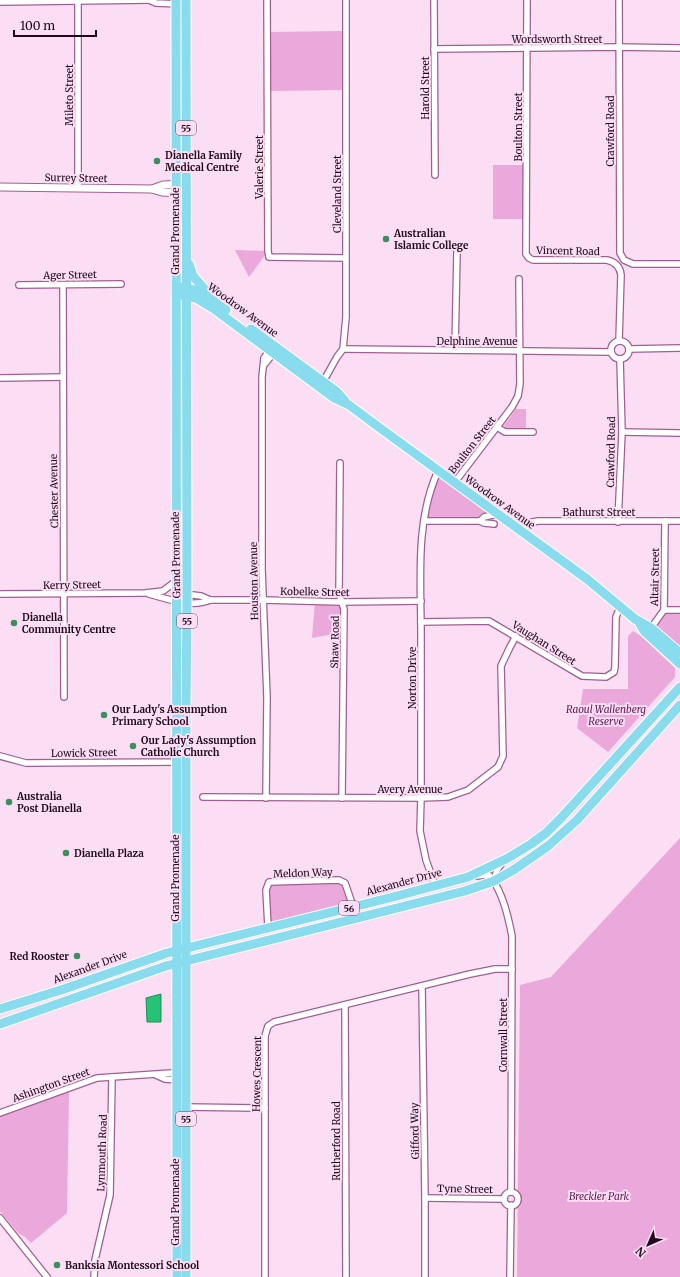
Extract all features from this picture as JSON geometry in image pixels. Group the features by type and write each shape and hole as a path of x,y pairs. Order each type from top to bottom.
{"main road":[{"name":"Grand Promenade","path":"181,2 182,188 176,290 176,1076 181,1238 186,1277"},
{"name":"Grand Promenade","path":"177,1277 181,1238 186,1107 187,257 182,188"},
{"path":"187,257 193,276 218,308"},
{"name":"Woodrow Avenue","path":"176,290 196,290 207,296 218,308 334,398 349,405"},
{"path":"186,313 197,304 218,308"},
{"name":"Woodrow Avenue","path":"273,350 337,392 349,405 587,579 635,619 650,628 680,653"},
{"name":"Woodrow Avenue","path":"635,619 645,632 680,664"},
{"path":"670,645 680,648"},
{"name":"Alexander Drive","path":"0,1009 176,950 393,897 468,877 508,858 546,833 680,687"},
{"name":"56","path":"0,1024 186,961 465,891 494,880 515,869 542,850 577,820 680,705"}],"street":[{"path":"0,2 149,0 156,3 181,2"},
{"name":"Valerie Street","path":"267,0 269,258 345,258"},
{"name":"Cleveland Street","path":"322,382 343,349 346,317 346,0"},
{"name":"Harold Street","path":"434,0 435,175"},
{"name":"Boulton Street","path":"526,254 527,0"},
{"name":"Crawford Road","path":"619,0 620,251 624,260 633,264 680,264"},
{"name":"Mileto Street","path":"78,1 78,188"},
{"name":"Wordsworth Street","path":"434,49 618,47 680,48"},
{"name":"Surrey Street","path":"0,187 152,189 162,192 182,188"},
{"path":"455,350 457,252"},
{"name":"Vincent Road","path":"526,254 533,260 611,261 616,264 620,269 621,275 619,341"},
{"name":"Boulton Street","path":"454,482 497,428 518,396 520,384 519,279"},
{"name":"Ager Street","path":"19,285 122,284"},
{"name":"Chester Avenue","path":"63,285 64,697"},
{"path":"619,341 626,344 629,349 626,356 620,359 614,356 611,352 612,345 619,341"},
{"path":"629,349 680,348"},
{"name":"Delphine Avenue","path":"343,349 611,352"},
{"name":"Houston Avenue","path":"266,798 267,697 263,600 262,377 264,365 273,350"},
{"name":"Crawford Road","path":"618,522 622,432 620,359"},
{"path":"0,378 63,377"},
{"path":"497,428 505,432 533,432"},
{"path":"622,432 680,433"},
{"name":"Shaw Road","path":"340,463 339,594 344,609 342,798"},
{"name":"Norton Drive","path":"435,885 426,860 420,831 421,601 422,533 432,486 438,471"},
{"path":"480,521 484,517 497,514"},
{"path":"424,521 480,521 494,524"},
{"name":"Altair Street","path":"650,628 664,610 665,521"},
{"name":"Bathurst Street","path":"522,532 532,522 680,521"},
{"name":"Kerry Street","path":"0,594 64,595 145,593 163,591 177,580"},
{"name":"Kerry Street","path":"145,593 176,597"},
{"name":"Kobelke Street","path":"176,597 187,599 201,596 210,600 342,602 421,601"},
{"name":"Vaughan Street","path":"421,622 489,621 516,636 576,674 588,677 606,677 614,672 616,617 621,607"},
{"path":"664,610 680,610"},
{"name":"Avery Avenue","path":"203,797 448,798 468,790 498,767 503,756 501,666 516,636"},
{"path":"176,762 182,758 186,750"},
{"name":"Lowick Street","path":"0,756 26,763 176,762"},
{"path":"468,877 486,875 490,876 494,880 500,865 508,858"},
{"name":"Meldon Way","path":"268,927 266,890 269,882 339,880 345,883 357,918"},
{"name":"Cornwall Street","path":"494,880 505,908 512,936 511,1192"},
{"name":"Howes Crescent","path":"265,1277 265,1036 268,1026 274,1022 345,1006 422,986 495,969 512,969"},
{"name":"Gifford Way","path":"422,986 425,1277"},
{"name":"Rutherford Road","path":"345,1006 346,1277"},
{"name":"Ashington Street","path":"0,1113 97,1078 156,1075 165,1079 176,1076 186,1076"},
{"name":"Lynmouth Road","path":"94,1277 95,1260 110,1195 112,1077"},
{"path":"186,1107 265,1108"},
{"path":"511,1192 515,1193 518,1199 511,1205 506,1203 504,1199 506,1194 511,1192"},
{"name":"Tyne Street","path":"425,1198 504,1199"},
{"path":"510,1277 511,1205"},
{"path":"0,1218 47,1277"}],"green space":[{"path":"342,31 342,90 270,91 270,32"},
{"path":"493,165 527,165 527,219 493,219"},
{"path":"235,250 268,251 249,277"},
{"path":"516,409 526,409 526,428 506,428 504,425"},
{"path":"438,471 456,489 489,513 480,521 424,521"},
{"path":"315,602 342,602 344,632 312,638"},
{"path":"664,610 680,610 680,653 651,628"},
{"name":"Raoul Wallenberg Reserve","path":"633,631 641,636 675,668 675,677 608,752 577,728 583,689 628,689 628,636"},
{"name":"Breckler Park","path":"680,838 680,1277 517,1277 520,985 551,977"},
{"path":"269,882 345,883 353,906 268,927"},
{"path":"69,1092 67,1213 31,1243 18,1233 0,1211 0,1117"}],"shaded area":[{"path":"161,994 161,1022 147,1022 146,998"}],"place":[{"name":"Dianella Family Medical Centre","path":"157,161"},
{"name":"Australian Islamic College","path":"386,239"},
{"name":"Dianella Community Centre","path":"14,623"},
{"name":"Our Lady's Assumption Primary School","path":"104,715"},
{"name":"Our Lady's Assumption Catholic Church","path":"133,746"},
{"name":"Australia Post Dianella","path":"9,802"},
{"name":"Dianella Plaza","path":"66,853"},
{"name":"Red Rooster","path":"77,956"},
{"name":"Banksia Montessori School","path":"57,1265"}]}
